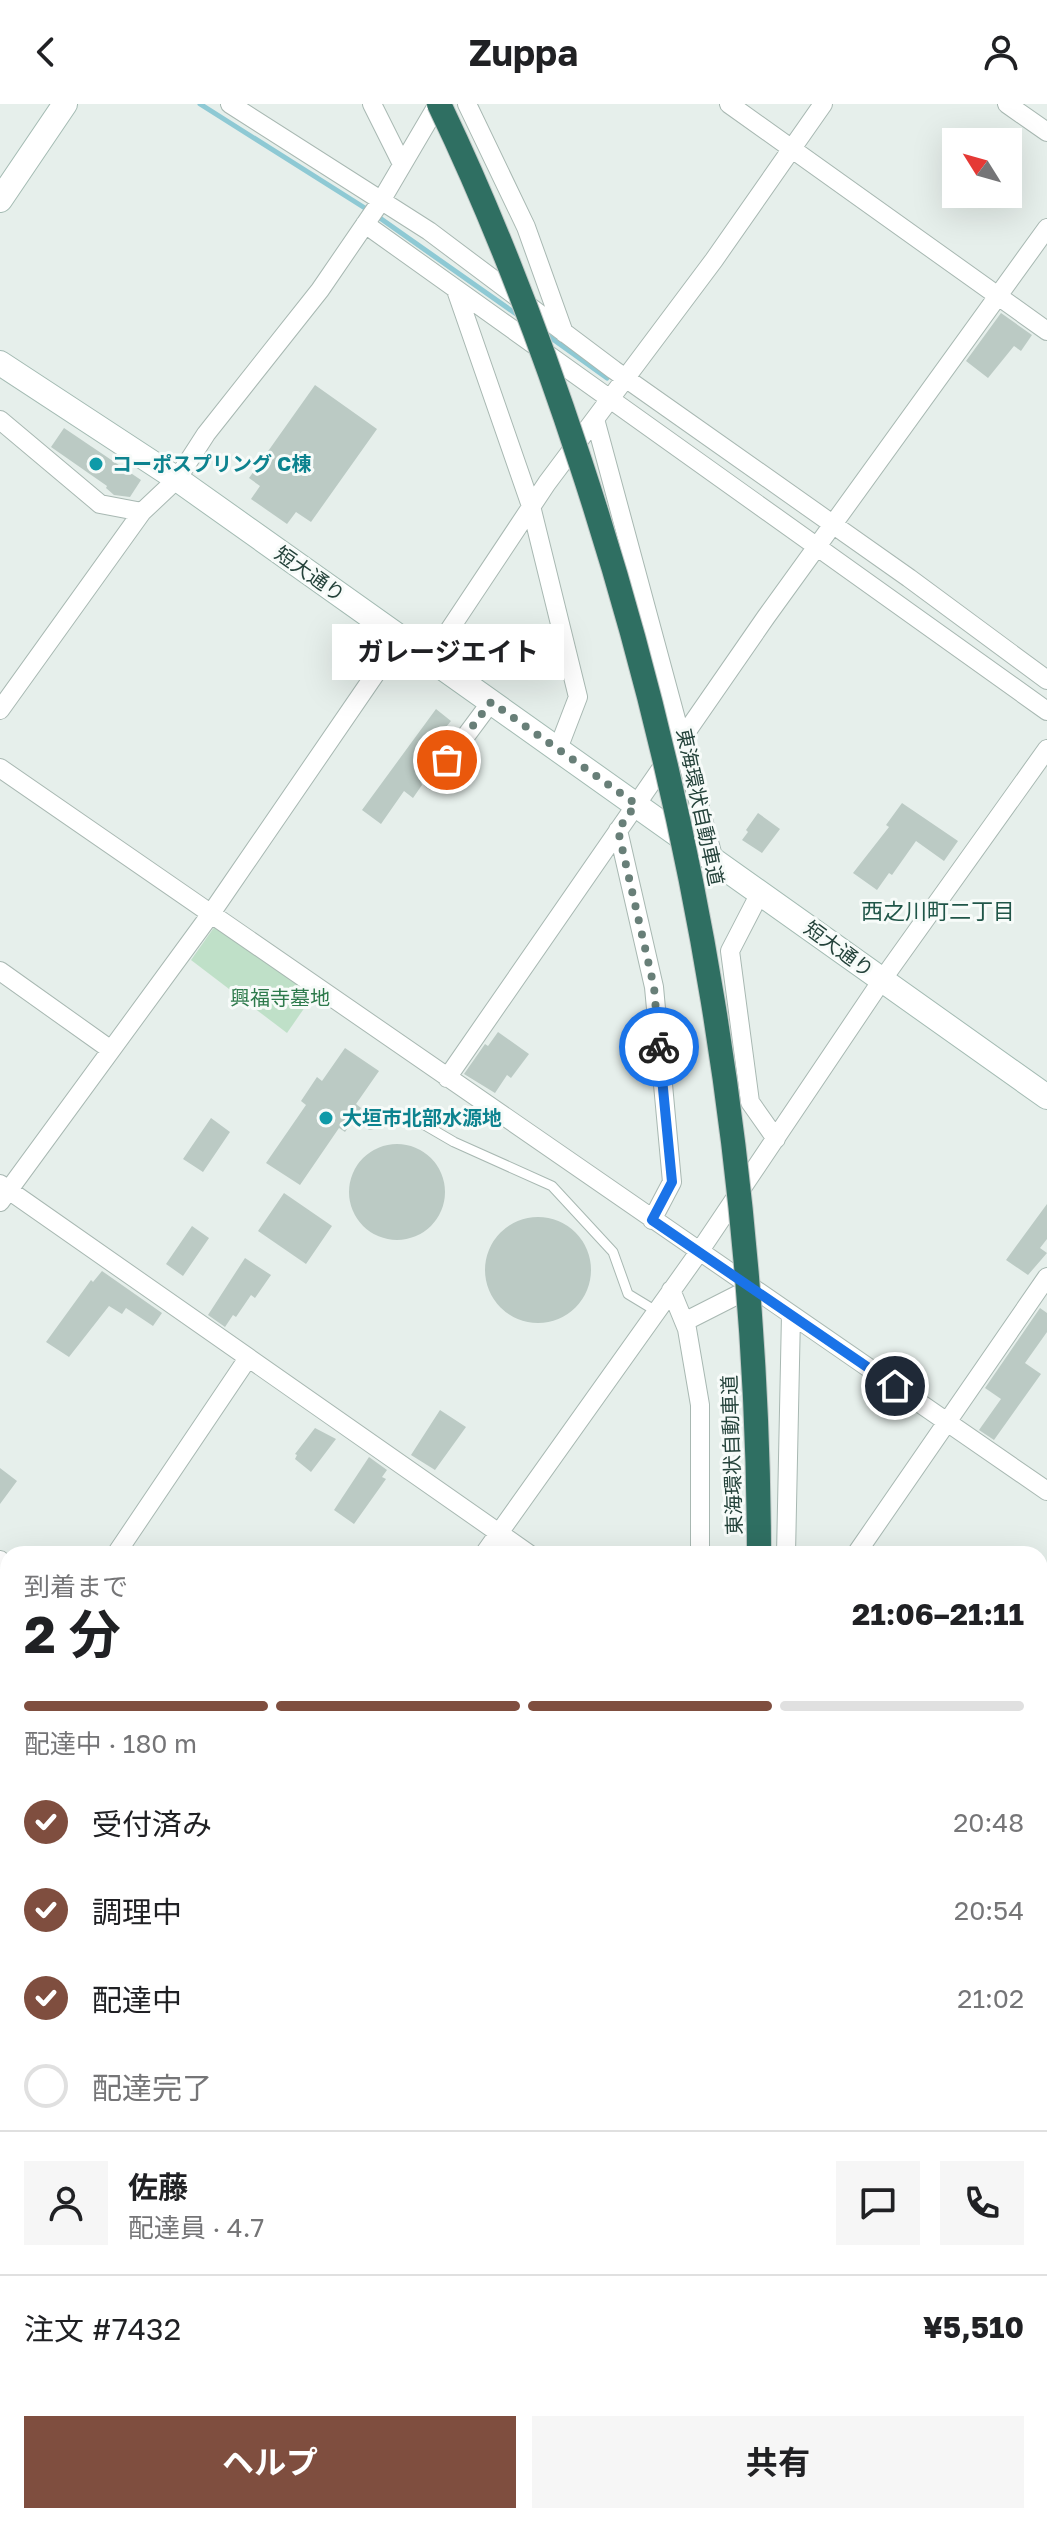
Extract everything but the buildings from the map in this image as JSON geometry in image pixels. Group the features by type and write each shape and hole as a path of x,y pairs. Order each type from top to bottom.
{"highway":[{"name":"東海環状自動車道","path":"439,104 501,243 554,383 604,535 659,731 701,929 730,1121 749,1303 759,1481 759,1546"}],"street":[{"path":"0,200 65,104"},
{"path":"230,104 373,213 456,289 610,398 1047,680"},
{"path":"372,104 402,164"},
{"path":"0,710 142,512 177,479 206,434 320,290 373,213 439,104"},
{"path":"467,104 526,227 564,333"},
{"path":"729,104 1047,331"},
{"path":"430,659 531,506 714,260 823,104"},
{"path":"1007,104 1047,132"},
{"path":"373,213 429,231 625,378 1047,711"},
{"path":"447,1078 825,534 1047,228"},
{"path":"456,289 531,506 578,697 558,749"},
{"name":"短大通り","path":"0,363 177,479 1047,1097"},
{"path":"595,419 714,860"},
{"path":"0,420 100,504 142,512"},
{"path":"400,638 210,915 3,1192 517,1546"},
{"path":"433,780 491,702"},
{"path":"489,1546 699,1252 882,980 1047,749"},
{"path":"0,768 1047,1491"},
{"path":"618,830 654,987 672,1182 652,1220"},
{"path":"760,893 730,951 750,1102 776,1139"},
{"path":"0,971 111,1050"},
{"path":"861,1546 1047,1277"},
{"path":"684,1322 751,1288"},
{"path":"671,1290 684,1322 700,1405 700,1546"},
{"path":"786,1546 791,1315"},
{"path":"121,1546 248,1358"}],"lane":[{"path":"370,1124 411,1117 454,1142 552,1186 613,1252 628,1294 656,1311"}],"green space":[{"name":"興福寺墓地","path":"215,926 314,994 287,1033 191,960"}],"waterway":[{"path":"200,104 368,210"},
{"path":"377,216 519,316"},
{"path":"547,335 607,378"}],"way so far":[{"path":"447,760 491,702 636,804 618,830 654,987 659,1047"}],"place":[{"name":"コーポスプリング C棟","path":"96,464"},
{"name":"ガレージエイト","path":"447,760"},
{"name":"大垣市北部水源地","path":"326,1118"}],"district":[{"name":"西之川町二丁目","path":"938,911"}],"route":[{"path":"659,1047 672,1182 652,1220 895,1386"}]}
